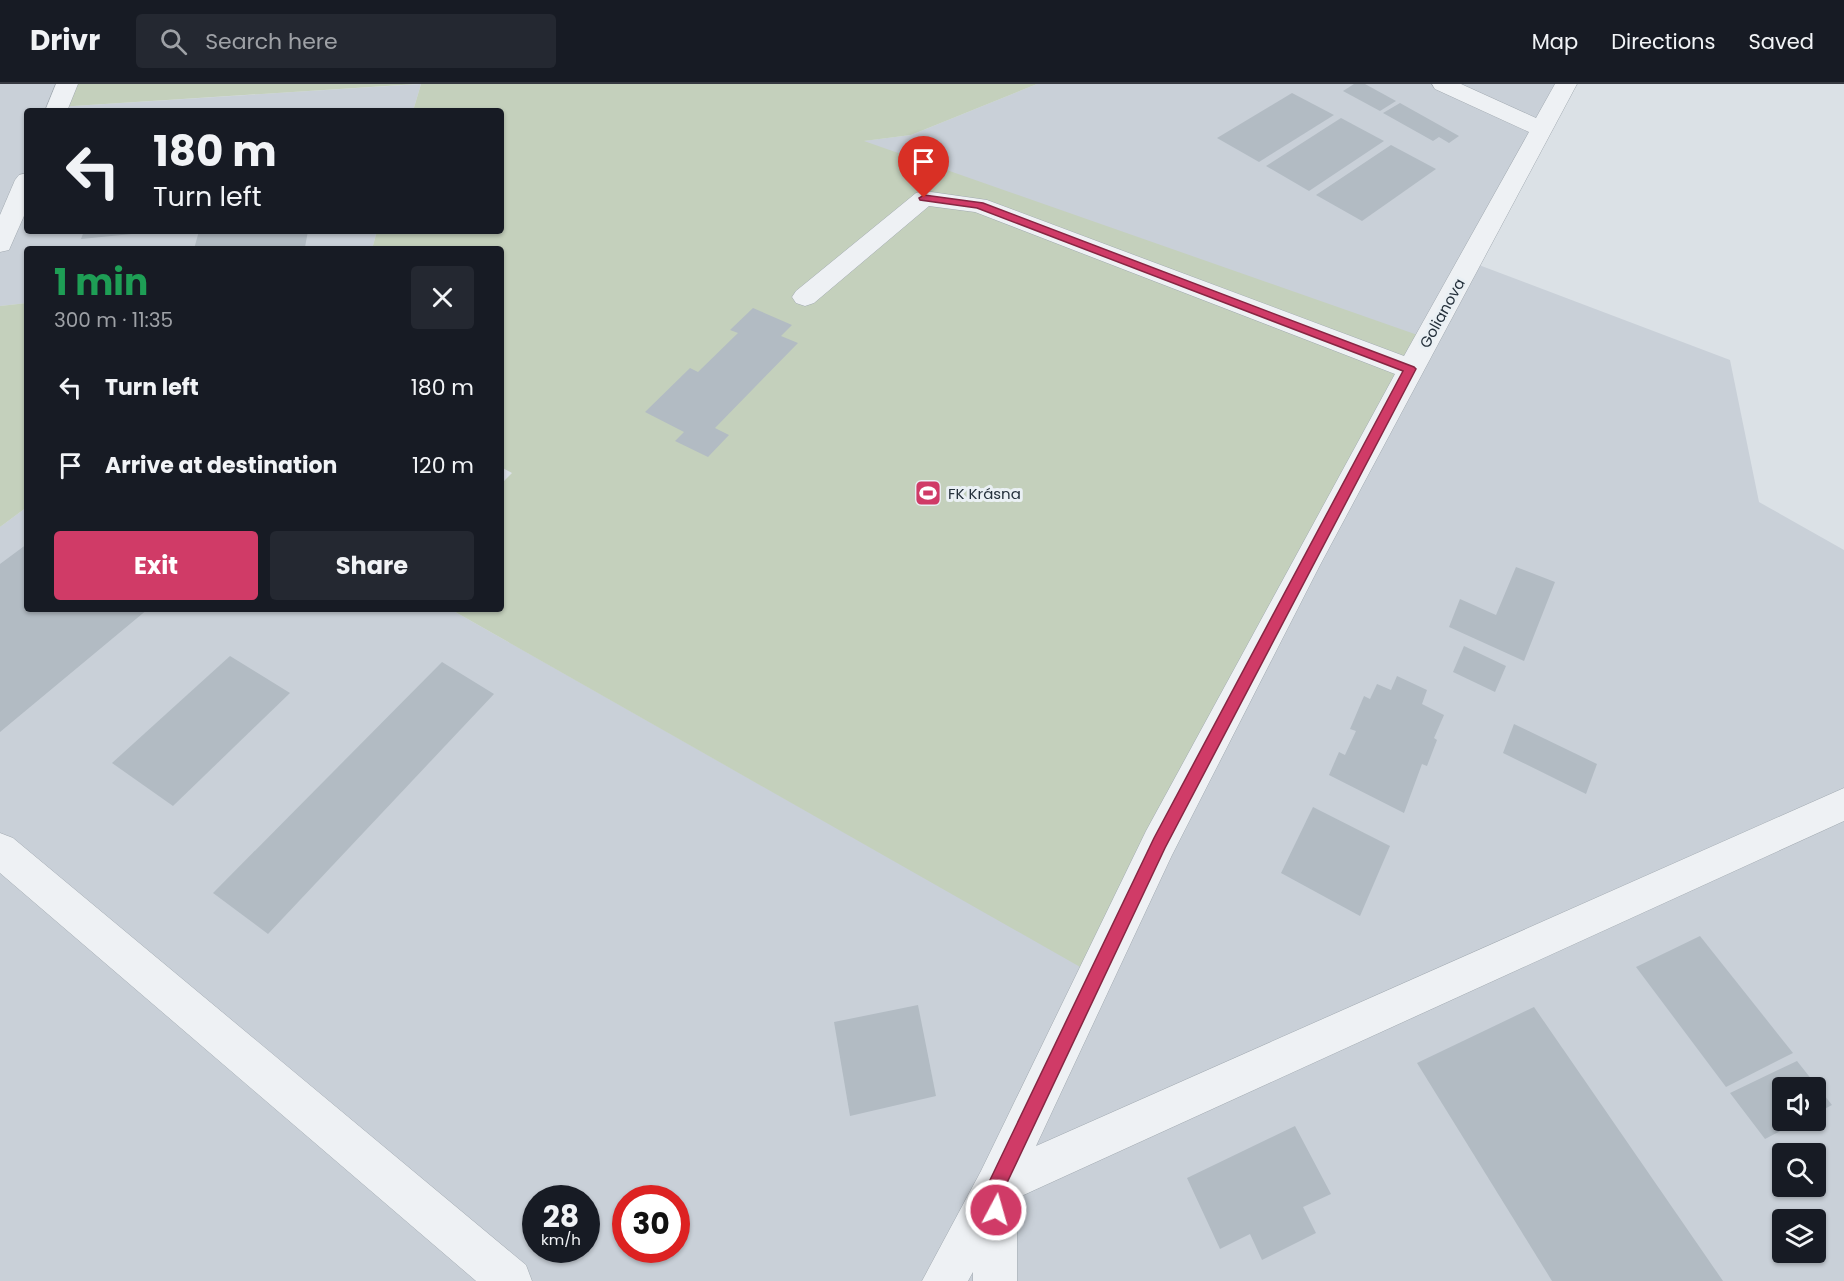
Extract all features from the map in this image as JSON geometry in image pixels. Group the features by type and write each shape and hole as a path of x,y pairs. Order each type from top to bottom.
{"street":[{"path":"57,108 67,84"},
{"path":"1443,84 1543,130"},
{"name":"Golianova","path":"944,1281 996,1186 1159,843 1410,369 1543,130 1566,84"},
{"path":"0,244 6,217 24,185"},
{"path":"805,297 924,198 979,205 1410,369"},
{"path":"995,1281 996,1186 1844,804"},
{"path":"0,850 510,1281"}],"shaded area":[{"path":"0,84 67,84 58,107 421,84 414,108 24,108 24,234 376,234 373,246 24,246 24,303 0,306"},
{"path":"1037,84 1566,84 1471,262 1730,360 1759,502 1844,550 1844,1281 0,1281 0,527 24,509 24,612 455,612 1096,975 863,141 911,135"}],"green space":[{"path":"67,84 417,84 58,107"},
{"path":"421,84 1037,84 911,135 864,141 1429,339 1096,976 455,612 504,612 504,481 512,473 504,469 504,246 373,246 376,234 504,234 504,108 414,108"},
{"path":"24,303 24,509 0,527 0,306"}],"building":[{"path":"1354,84 1365,84 1396,101 1380,111 1343,91"},
{"path":"1292,93 1334,115 1259,162 1217,138"},
{"path":"1400,103 1459,136 1449,143 1439,137 1433,141 1383,113"},
{"path":"1341,118 1384,141 1309,191 1266,166"},
{"path":"1391,145 1436,169 1362,221 1316,195"},
{"path":"83,234 132,234 81,239"},
{"path":"198,234 307,234 305,246 195,246"},
{"path":"753,308 792,325 781,336 798,343 715,428 729,435 708,457 675,441 684,432 645,412 690,368 698,372 738,333 730,330"},
{"path":"24,546 24,612 144,612 0,732 0,564"},
{"path":"1516,567 1555,582 1524,661 1449,627 1460,599 1496,615"},
{"path":"1464,646 1506,666 1495,692 1453,672"},
{"path":"230,656 290,693 173,806 112,763"},
{"path":"442,662 494,694 268,934 213,893"},
{"path":"1397,676 1427,690 1422,704 1444,715 1434,738 1437,740 1427,766 1422,764 1404,813 1329,775 1339,752 1345,755 1356,731 1350,729 1364,696 1370,699 1377,684 1391,690"},
{"path":"1514,724 1597,764 1586,794 1503,753"},
{"path":"1313,807 1390,846 1360,916 1281,873"},
{"path":"1700,936 1793,1053 1726,1087 1636,967"},
{"path":"918,1005 936,1096 850,1116 834,1022"},
{"path":"1534,1007 1723,1281 1552,1281 1417,1063"},
{"path":"1797,1061 1810,1077 1772,1077 1772,1131 1781,1131 1765,1139 1730,1093"},
{"path":"1826,1097 1832,1105 1826,1108"},
{"path":"1295,1126 1331,1194 1303,1207 1316,1233 1262,1260 1250,1234 1220,1249 1187,1178"}],"place":[{"name":"FK Krásna","path":"928,493"}],"route":[{"path":"924,198 979,205 1410,369 1159,843 996,1186 996,1210"}]}
